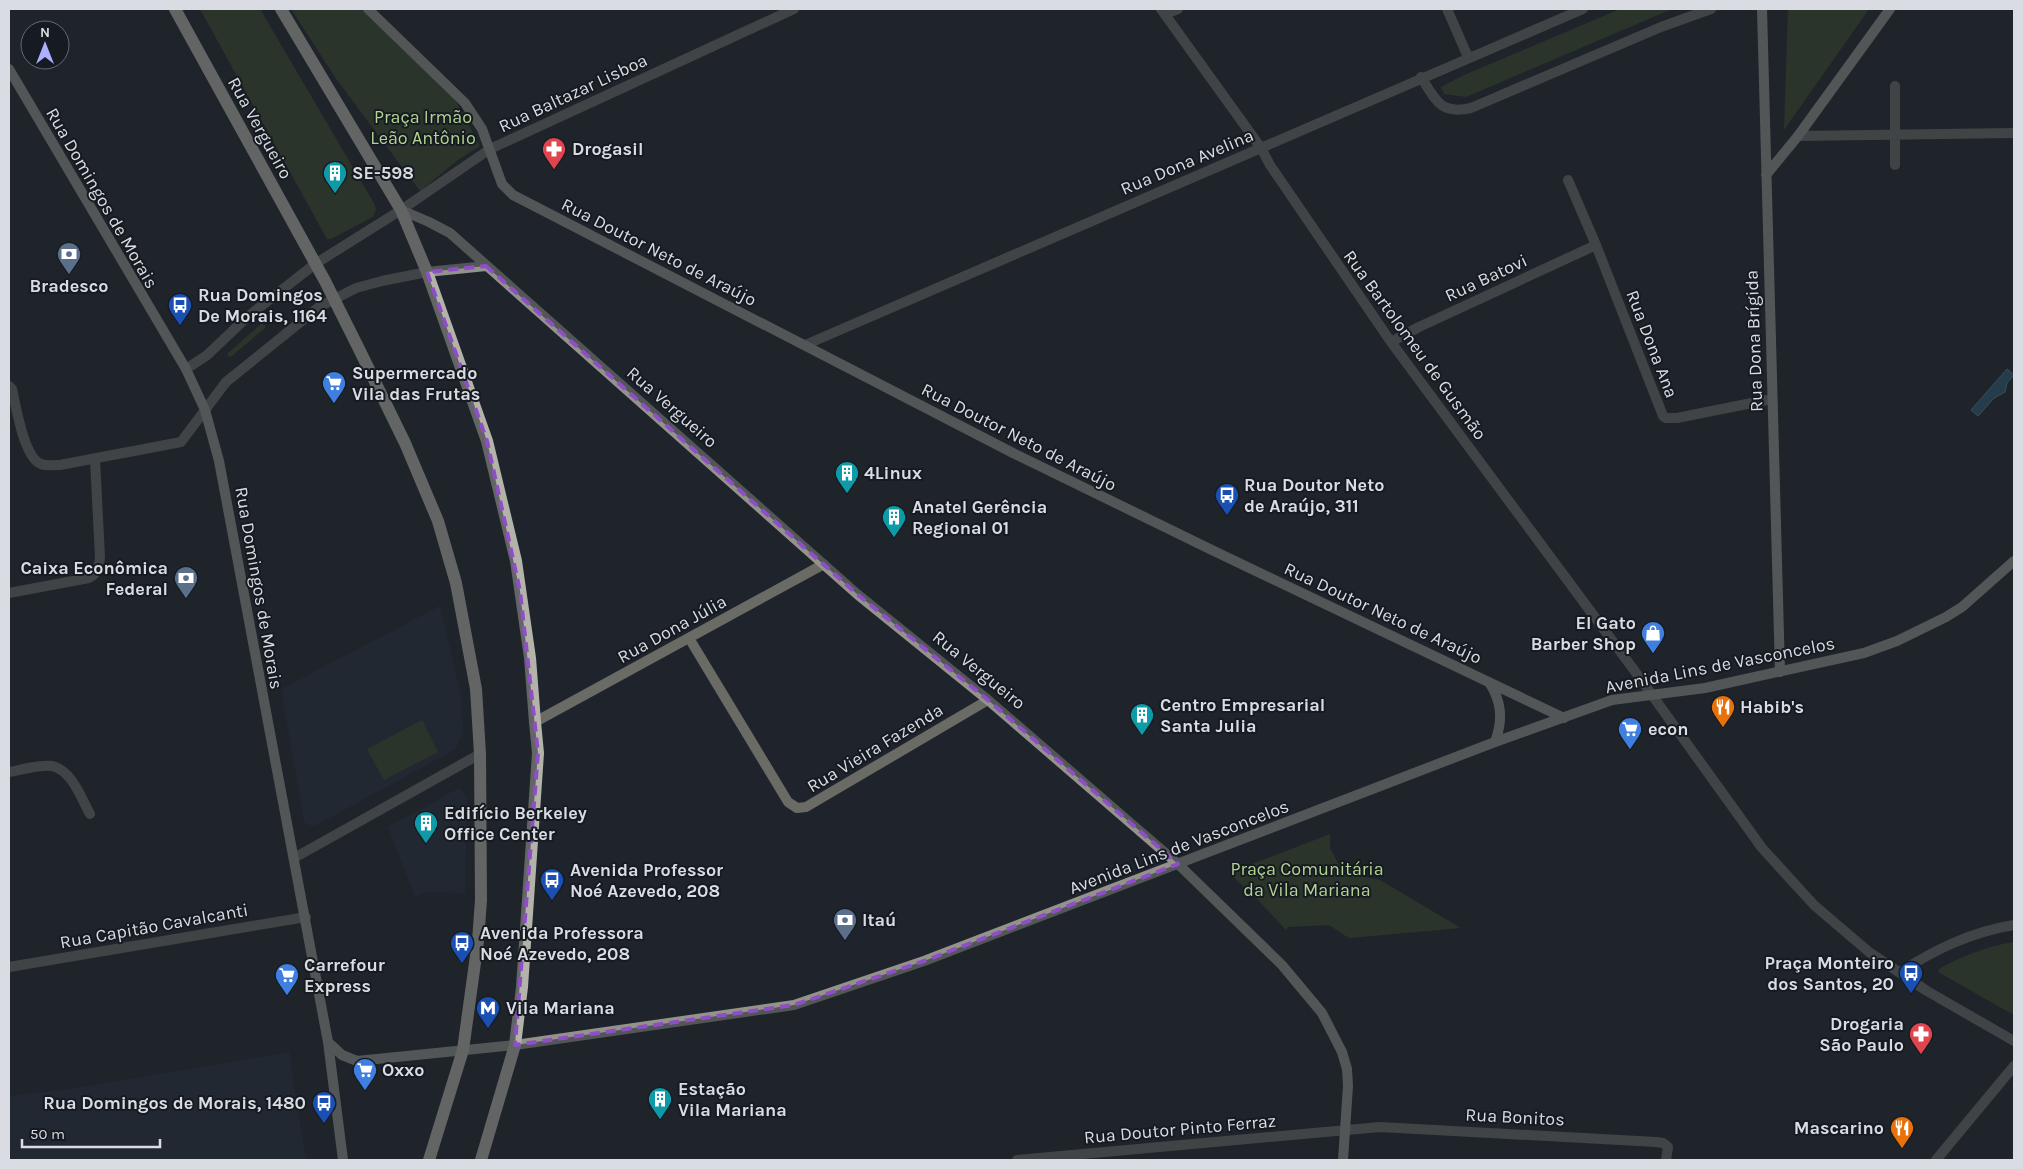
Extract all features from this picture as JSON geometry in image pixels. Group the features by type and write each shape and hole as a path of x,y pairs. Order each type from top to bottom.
{"main road":[{"name":"Rua Vergueiro","path":"175,9 334,298 405,443 438,520 456,583 474,680 480,754 481,900 478,940 463,1050 429,1160"},
{"path":"282,9 401,210 427,272 487,441 516,561 530,658 538,753 522,987 514,1045 481,1160"}],"street":[{"name":"Rua Doutor Neto de Araújo","path":"368,9 465,103 482,129 502,184 513,195 1012,453 1564,718"},
{"name":"Rua Baltazar Lisboa","path":"186,369 206,356 246,318 315,264 401,210 490,149 794,9"},
{"path":"1163,12 1178,9"},
{"path":"1447,9 1468,57"},
{"name":"Rua Dona Avelina","path":"805,345 1421,77 1583,9"},
{"path":"1421,77 1442,106 1449,110 1459,111 1471,108 1661,27 1711,9"},
{"name":"Rua Dona Brígida","path":"1762,9 1780,672"},
{"path":"1766,175 1798,136 1890,9"},
{"name":"Rua Bartolomeu de Gusmão","path":"1163,12 1261,148 1270,165 1391,342 1652,695 1762,848 1814,905 1869,952 1927,991 2014,1041"},
{"name":"Rua Domingos de Morais","path":"9,69 186,369 205,410 221,470 306,917 328,1042 343,1160"},
{"path":"1894,86 1895,165"},
{"path":"1798,136 2014,133"},
{"name":"Rua Dona Ana","path":"1568,180 1596,245 1663,416 1666,418 1677,418 1772,399"},
{"name":"Rua Vergueiro","path":"401,210 429,222 450,234 857,594 988,700 1178,864 1282,965 1322,1013 1342,1052 1347,1070 1348,1086 1343,1160"},
{"name":"Rua Batovi","path":"1391,342 1596,245"},
{"path":"9,386 12,389 31,456 41,464 60,465 181,442 226,382 304,318 334,298 373,283 427,272 486,266"},
{"path":"9,594 89,578 95,574 100,557 95,459"},
{"name":"Avenida Lins de Vasconcelos","path":"328,1042 342,1054 357,1061 514,1045 794,1004 924,961 1495,742 1612,700 1705,688 1864,653 1905,637 1962,607 2014,561"},
{"name":"Rua Dona Júlia","path":"535,722 824,564"},
{"name":"Rua Vieira Fazenda","path":"689,638 788,802 797,808 806,807 988,700"},
{"path":"1489,681 1496,692 1500,705 1501,718 1495,742"},
{"path":"294,858 480,754"},
{"path":"9,772 50,765 60,769 69,776 90,814"},
{"name":"Rua Capitão Cavalcanti","path":"9,967 306,917"},
{"path":"1900,972 1928,954 1956,940 1989,929 2014,925"},
{"path":"1936,1160 2014,1066"},
{"name":"Rua Bonitos","path":"1346,1131 1380,1127 1656,1142 1663,1143 1668,1147 1666,1160"},
{"name":"Rua Doutor Pinto Ferraz","path":"1017,1160 1346,1131"}],"highlighted area":[{"path":"486,266 857,594 988,700 1178,864 924,961 794,1005 515,1045 538,753 520,591 497,480 487,441 427,272"}],"shaded area":[{"path":"440,606 461,695 463,731 456,749 315,826 308,825 304,821 281,689"},
{"path":"459,788 467,799 465,893 427,892 415,897 388,827"},
{"path":"289,1052 306,1160 9,1160 9,1096 77,1088"}],"green space":[{"path":"200,9 260,9 375,205 376,209 373,217 331,239 327,239"},
{"name":"Praça Irmão Leão Antônio","path":"291,9 361,9 456,101 480,146 458,160 420,191 337,80"},
{"path":"1620,9 1672,9 1466,97 1444,94 1441,87 1462,76"},
{"path":"1788,9 1869,9 1784,130"},
{"path":"261,324 265,325 265,328 232,356 228,357 228,353"},
{"path":"422,720 438,752 384,780 367,749"},
{"name":"Praça Comunitária da Vila Mariana","path":"1330,834 1330,848 1338,863 1361,876 1380,880 1461,928 1349,938 1329,925 1288,927 1286,930 1229,873"},
{"path":"2014,942 2014,1015 1938,972 1939,969 1966,956"}],"water":[{"path":"2007,369 2014,375 2007,383 2005,392 1994,398 1978,416 1971,410"}],"place":[{"name":"Drogasil","path":"554,170"},
{"name":"SE-598","path":"335,194"},
{"name":"Bradesco","path":"69,275"},
{"name":"Rua Domingos De Morais, 1164","path":"180,326"},
{"name":"Supermercado Vila das Frutas","path":"334,404"},
{"name":"4Linux","path":"847,494"},
{"name":"Rua Doutor Neto de Araújo, 311","path":"1227,516"},
{"name":"Anatel Gerência Regional 01","path":"894,538"},
{"name":"Caixa Econômica Federal","path":"186,599"},
{"name":"El Gato Barber Shop","path":"1653,654"},
{"name":"Habib's","path":"1723,728"},
{"name":"Centro Empresarial Santa Julia","path":"1142,736"},
{"name":"econ","path":"1630,750"},
{"name":"Edifício Berkeley Office Center","path":"426,844"},
{"name":"Avenida Professor Noé Azevedo, 208","path":"552,901"},
{"name":"Itaú","path":"845,941"},
{"name":"Avenida Professora Noé Azevedo, 208","path":"462,964"},
{"name":"Praça Monteiro dos Santos, 20","path":"1911,994"},
{"name":"Carrefour Express","path":"287,996"},
{"name":"Vila Mariana","path":"488,1029"},
{"name":"Drogaria São Paulo","path":"1921,1055"},
{"name":"Oxxo","path":"365,1091"},
{"name":"Estação Vila Mariana","path":"660,1120"},
{"name":"Rua Domingos de Morais, 1480","path":"324,1124"},
{"name":"Mascarino","path":"1902,1149"}]}
